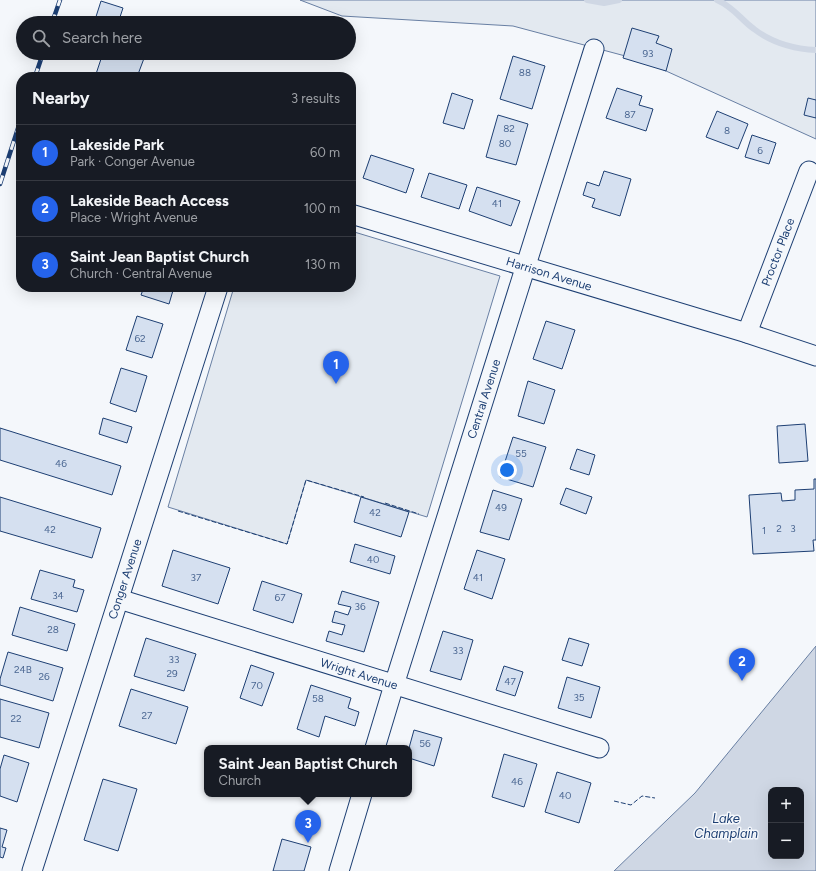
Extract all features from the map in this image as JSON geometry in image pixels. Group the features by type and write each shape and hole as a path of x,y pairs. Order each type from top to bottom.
{"street":[{"name":"Central Avenue","path":"376,745 594,50"},
{"name":"Proctor Place","path":"747,333 809,170"},
{"name":"Harrison Avenue","path":"356,216 747,333 816,356"},
{"name":"Conger Avenue","path":"32,871 216,292"},
{"name":"Wright Avenue","path":"119,599 599,748"},
{"path":"339,871 361,797"}],"shaded area":[{"path":"300,0 816,0 816,139 644,61 513,26 342,16"},
{"path":"356,233 500,276 427,517 306,480 287,544 168,507 232,292 356,292"}],"water":[{"name":"Lake Champlain","path":"816,646 816,871 614,871 695,793"}],"building":[{"path":"101,1 123,8 120,16 96,16"},
{"path":"632,28 659,36 656,43 672,49 666,71 623,58"},
{"path":"513,56 545,66 532,109 500,99"},
{"path":"101,60 143,60 139,72 97,72"},
{"path":"617,88 642,96 639,105 653,109 646,131 606,118"},
{"path":"452,93 473,100 464,129 443,123"},
{"path":"808,98 816,100 816,118 804,115"},
{"path":"717,111 748,124 738,149 706,137"},
{"path":"498,115 528,124 516,165 486,157"},
{"path":"752,135 776,143 769,164 745,157"},
{"path":"371,155 414,169 406,193 363,178"},
{"path":"604,171 631,179 620,216 592,207 595,199 583,195 587,182 599,186"},
{"path":"429,173 467,185 459,209 421,197"},
{"path":"477,187 520,201 511,226 469,211"},
{"path":"142,292 173,292 169,304 141,295"},
{"path":"137,316 163,324 152,358 126,350"},
{"path":"546,321 575,330 562,369 533,359"},
{"path":"121,368 147,376 136,412 110,403"},
{"path":"528,381 555,390 544,424 518,416"},
{"path":"103,418 132,427 127,443 99,434"},
{"path":"805,424 808,461 779,463 777,426"},
{"path":"0,428 121,466 112,495 0,460"},
{"path":"513,437 546,447 533,487 500,477"},
{"path":"577,449 595,455 589,475 570,469"},
{"path":"814,479 816,479 816,540 813,540 814,551 753,554 749,495 781,493 782,501 795,500 795,490 814,489"},
{"path":"566,488 592,497 586,514 560,504"},
{"path":"493,490 522,499 509,540 480,532"},
{"path":"0,497 101,528 92,558 0,531"},
{"path":"361,497 409,512 401,537 354,522"},
{"path":"355,544 395,556 390,574 350,562"},
{"path":"173,550 230,568 218,604 162,586"},
{"path":"477,550 505,559 492,599 464,589"},
{"path":"40,570 75,580 73,587 84,590 77,612 31,599"},
{"path":"262,581 302,594 293,623 253,610"},
{"path":"342,591 379,602 364,652 326,641 329,631 342,635 345,625 332,622 335,611 348,615 351,607 338,604"},
{"path":"20,607 75,624 67,651 12,635"},
{"path":"443,631 473,640 461,680 430,671"},
{"path":"146,638 196,654 184,691 134,676"},
{"path":"569,638 589,644 582,666 562,660"},
{"path":"8,652 63,668 53,701 0,685 0,679"},
{"path":"251,665 274,673 262,706 240,698"},
{"path":"504,666 523,672 515,696 496,690"},
{"path":"567,677 600,687 591,718 558,708"},
{"path":"311,685 351,698 348,708 359,712 355,726 325,716 319,737 297,729"},
{"path":"131,689 188,707 176,744 119,726"},
{"path":"0,699 49,713 39,748 0,737"},
{"path":"414,730 442,738 434,766 412,759 412,745 410,745"},
{"path":"504,754 537,764 524,807 492,797"},
{"path":"4,755 29,763 17,802 0,796 0,769"},
{"path":"557,772 591,783 579,823 545,812"},
{"path":"103,779 137,789 118,851 84,840"},
{"path":"0,828 7,830 2,847 6,848 3,858 0,857"},
{"path":"282,839 311,847 304,871 273,871"}],"waterway":[{"path":"587,0 604,3 619,0"},
{"path":"717,0 728,6 749,25 768,38 791,47 816,50"}],"railway":[{"path":"54,16 60,0"},
{"path":"37,72 41,60"},
{"path":"0,184 16,134"}],"fence":[{"path":"178,511 287,544 306,480 364,497"},
{"path":"385,503 419,514"},
{"path":"614,801 631,805 642,796 655,798"}],"place":[{"name":"Lakeside Park","path":"336,384"},
{"name":"Lakeside Beach Access","path":"742,681"},
{"name":"Saint Jean Baptist Church","path":"308,843"}]}
